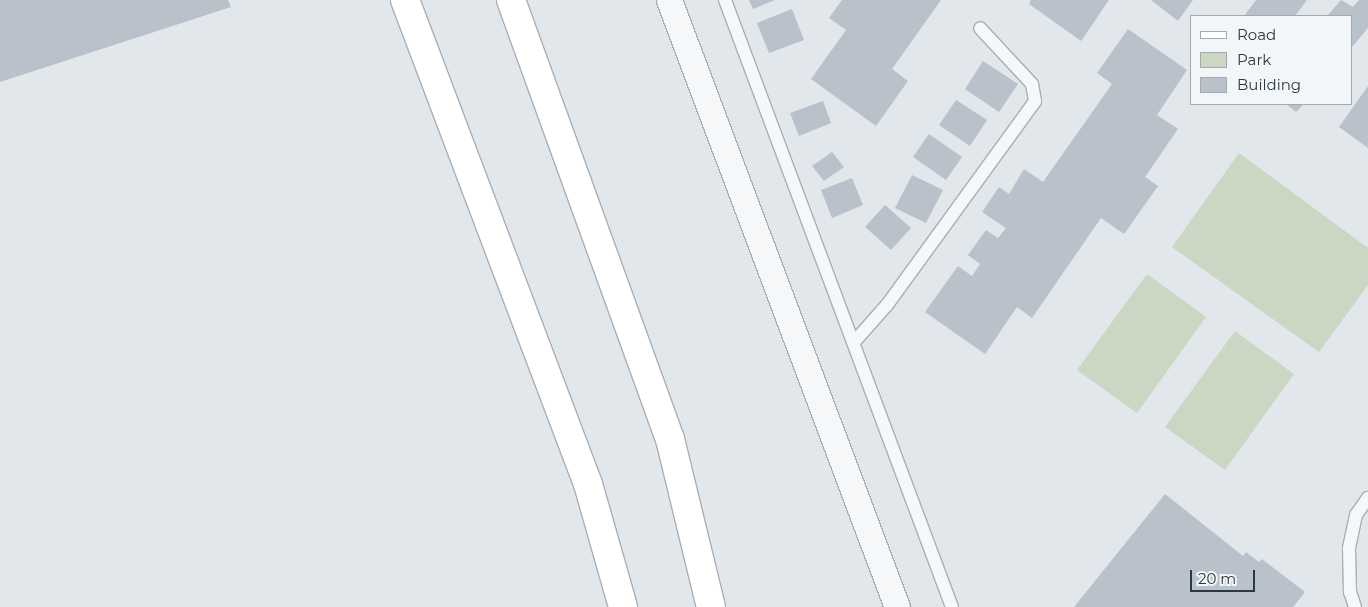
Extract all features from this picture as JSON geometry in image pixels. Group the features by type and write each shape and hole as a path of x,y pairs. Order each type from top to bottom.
{"main road":[{"path":"405,0 588,484 623,607"},
{"path":"511,0 670,438 711,607"}],"street":[{"path":"669,0 897,607"}],"lane":[{"path":"725,0 952,607"},
{"path":"854,341 887,305 1035,101 1032,84 980,28"},
{"path":"1354,607 1350,592 1349,548 1356,515 1368,498"}],"green space":[{"path":"1239,153 1368,248 1368,285 1319,352 1172,247"},
{"path":"1147,274 1206,317 1137,413 1077,370"},
{"path":"1235,331 1294,374 1225,470 1165,427"}],"building":[{"path":"0,0 228,0 231,7 0,82"},
{"path":"749,0 775,0 753,9"},
{"path":"842,0 941,0 892,69 908,81 876,126 811,79 846,30 829,18"},
{"path":"1031,0 1109,0 1081,41 1029,4"},
{"path":"1151,0 1193,0 1178,21"},
{"path":"1256,0 1307,0 1296,15 1245,15"},
{"path":"1341,0 1353,7 1359,0 1368,0 1368,28 1353,46 1353,15 1328,15"},
{"path":"792,9 804,40 769,53 757,23"},
{"path":"1128,29 1187,70 1157,115 1178,129 1145,177 1158,186 1124,234 1101,218 1032,318 1017,307 985,354 925,312 958,266 972,276 980,264 968,255 986,230 998,238 1006,228 982,212 999,187 1009,194 1024,169 1043,182 1112,84 1097,73"},
{"path":"983,61 1018,84 999,112 965,89"},
{"path":"1368,86 1368,148 1339,127"},
{"path":"956,100 987,120 970,146 939,125"},
{"path":"823,101 831,123 799,136 790,113"},
{"path":"1287,105 1303,105 1296,112"},
{"path":"929,134 962,157 946,180 913,157"},
{"path":"832,152 844,167 824,181 812,166"},
{"path":"912,175 943,190 926,223 895,208"},
{"path":"852,178 863,205 832,218 821,190"},
{"path":"885,205 911,228 891,250 865,227"},
{"path":"1165,494 1243,556 1246,552 1259,562 1262,559 1305,592 1293,607 1074,607"}]}
